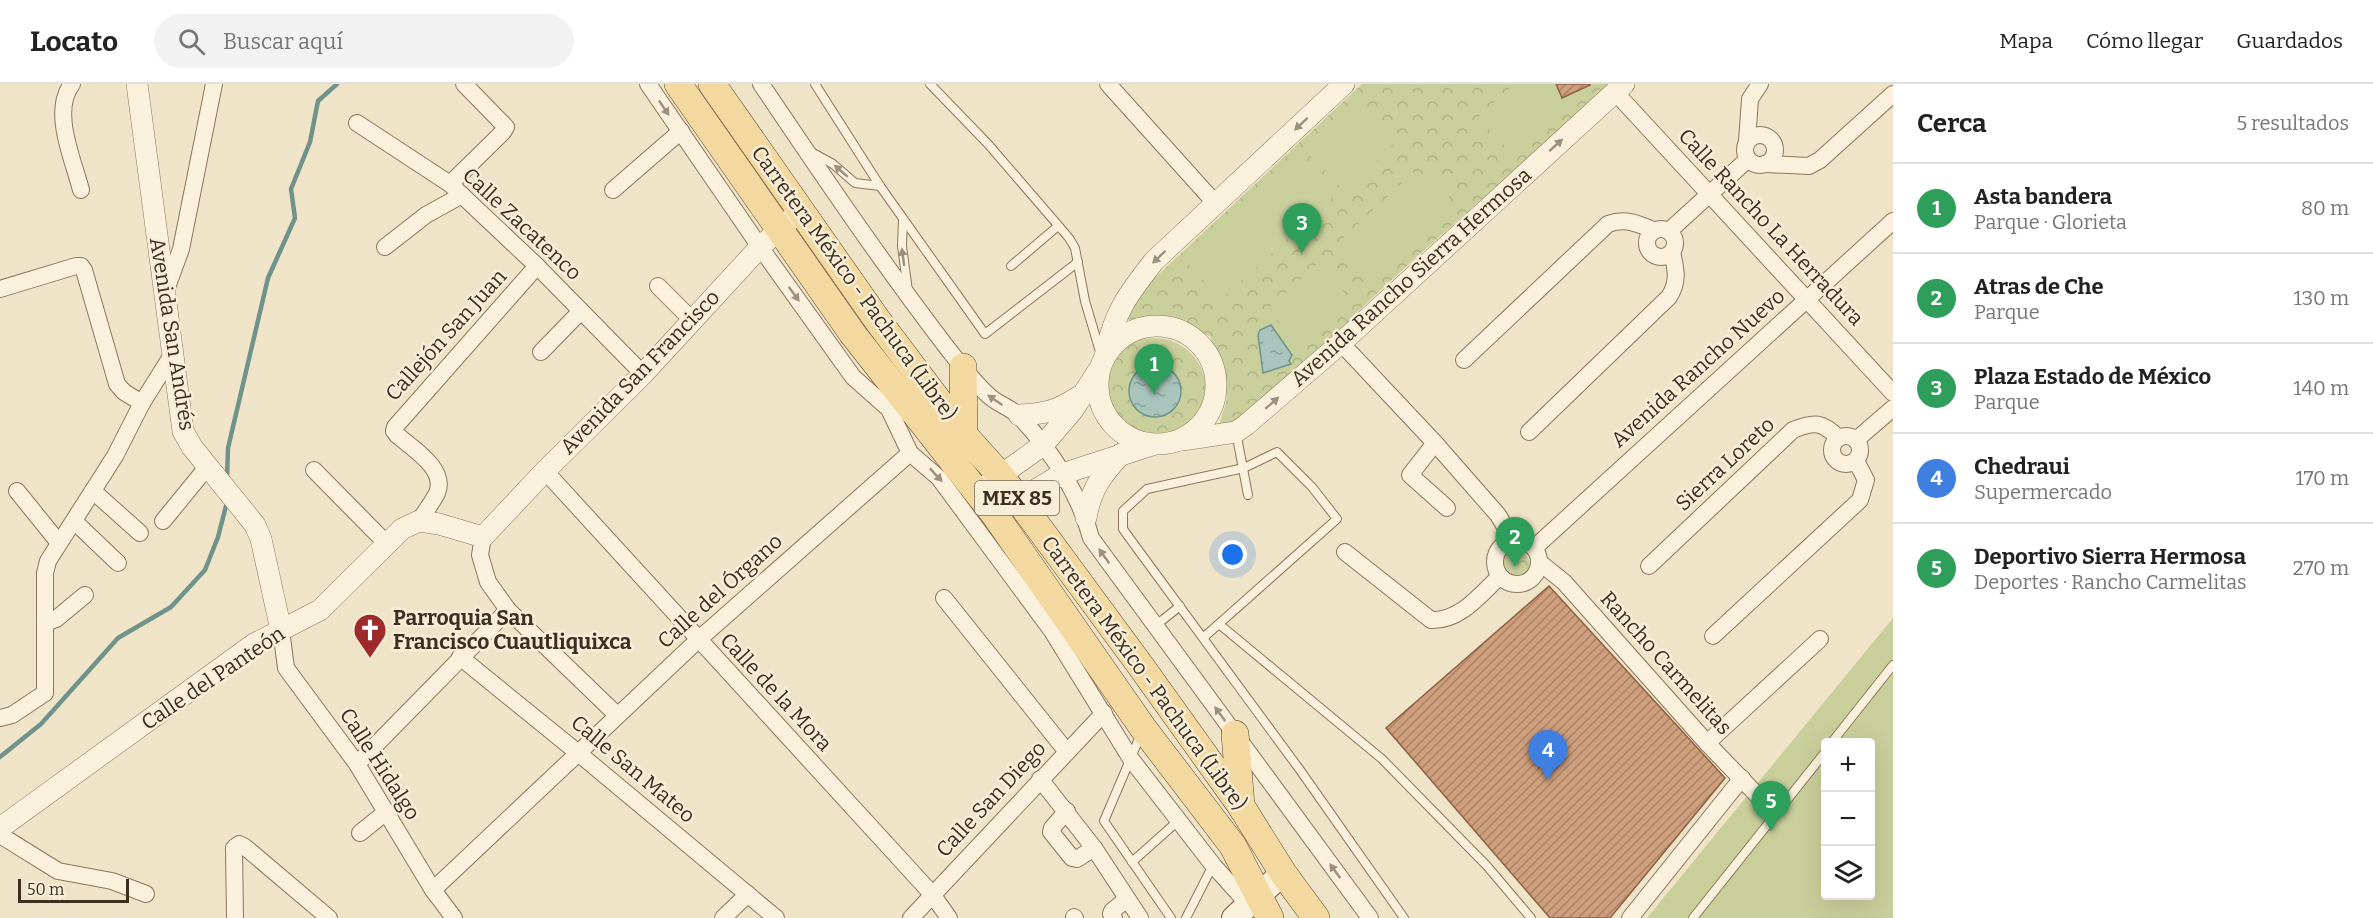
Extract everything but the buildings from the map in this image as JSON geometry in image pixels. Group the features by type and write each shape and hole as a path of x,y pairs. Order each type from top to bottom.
{"main road":[{"name":"Carretera México - Pachuca (Libre)","path":"678,84 790,220 878,321 961,443 980,484"},
{"name":"Carretera México - Pachuca (Libre)","path":"712,84 852,333 895,404 980,484 1001,512 1059,624 1149,728 1233,846 1264,898 1309,917"},
{"path":"961,443 963,367"},
{"name":"Carretera México - Pachuca (Libre)","path":"1001,512 1064,560 1229,808 1264,898"},
{"path":"1229,808 1234,734"}],"street":[{"path":"72,84 65,93 62,114 81,190"},
{"name":"Avenida San Andrés","path":"137,84 183,431 192,447 255,525 261,539 281,630"},
{"path":"165,293 181,249 214,84"},
{"path":"385,247 456,190 506,127 464,84"},
{"path":"648,84 853,377 895,404 910,453 939,478 980,484 1042,445 1059,428 1084,394 1103,361 1121,337 1142,327 1165,325 1187,333 1204,348 1214,367 1217,389 1212,410 1200,428 1182,440"},
{"path":"760,84 963,367 988,396 1019,415 1042,445 1062,474 1086,518 1091,538 1370,918"},
{"path":"1108,84 1216,204"},
{"path":"1152,445 1127,437 1107,419 1098,394 1111,328 1128,294 1154,261 1344,84"},
{"path":"1760,84 1750,99 1747,141 1744,147 1748,160 1752,164 1809,166 1893,94"},
{"name":"Calle Rancho La Herradura","path":"1620,88 1710,194 1893,393"},
{"name":"Avenida Rancho Sierra Hermosa","path":"1236,432 1341,342 1620,88"},
{"name":"Calle Zacatenco","path":"357,123 456,190 537,266 643,374"},
{"path":"613,190 681,132"},
{"path":"1747,141 1758,134 1770,138 1775,150 1774,156 1765,164"},
{"path":"1464,360 1608,224 1619,220 1661,230 1674,237 1675,245 1672,252 1666,256 1652,255 1647,249 1648,235 1661,230 1710,194 1748,160"},
{"name":"Avenida San Francisco","path":"483,537 545,471 643,374 760,247 790,220"},
{"name":"Avenida Rancho Nuevo","path":"1536,555 1893,221"},
{"path":"1529,432 1669,297 1675,287 1677,274 1672,252"},
{"path":"0,289 76,266 81,267 84,270 117,384 124,392 142,403"},
{"name":"Callejón San Juan","path":"419,521 438,492 439,480 435,470 394,431 395,427 537,266"},
{"path":"658,286 692,319"},
{"path":"541,352 581,311"},
{"path":"1341,342 1498,515 1514,540"},
{"path":"0,718 12,715 45,693 45,573 48,561 115,456 142,403 172,355"},
{"path":"1019,415 1041,414 1059,409 1084,394"},
{"path":"1839,438 1832,449 1837,461 1843,464 1856,461 1860,454 1860,447 1856,440 1893,408"},
{"name":"Sierra Loreto","path":"1649,566 1793,430 1809,423 1826,426 1839,438 1848,436 1856,440"},
{"path":"980,484 1001,512 1062,474 1152,445 1165,445 1182,440 1236,432"},
{"path":"1435,443 1410,475 1447,508"},
{"name":"Calle del Órgano","path":"433,890 698,640 910,453"},
{"path":"1086,518 1090,498 1101,477 1121,454"},
{"path":"1713,636 1860,500 1866,480 1856,461"},
{"path":"314,470 387,544"},
{"name":"Calle de la Mora","path":"545,471 932,894 949,918"},
{"path":"163,521 213,472"},
{"path":"93,490 140,533"},
{"path":"17,491 60,543"},
{"path":"74,521 118,563"},
{"path":"419,521 439,524 483,537 480,555 488,582 508,610 617,715"},
{"name":"Calle del Panteón","path":"0,828 254,644 320,609 402,529 419,521"},
{"path":"1514,540 1525,541 1536,555 1536,573 1529,581 1519,585 1508,583 1499,577 1495,568 1495,559 1498,550 1505,543 1514,540"},
{"path":"1345,552 1431,620 1444,621 1458,615 1499,577"},
{"name":"Rancho Carmelitas","path":"1536,555 1564,582 1707,743 1758,796"},
{"path":"45,623 56,619 85,596"},
{"path":"944,598 1067,752"},
{"path":"357,764 508,610"},
{"path":"1059,624 1131,759 1213,865 1264,898"},
{"name":"Calle Hidalgo","path":"281,630 286,668 357,764 433,890 454,918"},
{"path":"1707,743 1820,639"},
{"name":"Calle San Mateo","path":"460,657 776,918"},
{"name":"Calle San Diego","path":"911,918 1104,712"},
{"path":"1630,918 1742,778"},
{"path":"1040,779 1094,848 1140,918"},
{"path":"1067,811 1051,832 1072,858 1077,859 1094,848"},
{"path":"360,833 386,812"},
{"path":"0,835 58,871 112,881 146,894"},
{"path":"235,918 234,848 239,844 329,918"},
{"path":"723,918 748,894"},
{"path":"1114,918 1112,911 1127,899"}],"lane":[{"path":"689,84 872,330"},
{"path":"702,84 790,220"},
{"path":"815,84 903,220 985,334 1078,262"},
{"path":"930,84 987,144 1075,248 1085,301 1103,361"},
{"path":"804,148 833,164 855,183 880,186"},
{"path":"903,220 902,246 909,294"},
{"path":"1011,266 1058,226"},
{"path":"893,356 909,370 980,484"},
{"path":"1236,432 1248,495"},
{"path":"1203,638 1337,519 1312,487 1277,452 1244,468 1147,489 1123,512 1123,529 1180,606 1203,638 1300,770 1404,918"},
{"path":"1001,512 1019,533"},
{"path":"1001,512 1223,795 1264,898"},
{"path":"1026,542 1149,728 1131,759 1104,821 1171,918"},
{"path":"1155,626 1180,606"},
{"path":"1219,624 1382,759 1459,836 1531,918"},
{"path":"1835,738 1893,666"},
{"path":"1693,918 1821,757"},
{"path":"1132,862 1179,820"},
{"path":"1186,918 1213,865"}],"green space":[{"path":"1362,84 1611,84 1373,297 1281,387 1240,417 1218,429 1227,399 1223,372 1210,336 1161,317 1124,320 1144,288"},
{"path":"1514,84 1541,84 1562,108 1512,154 1478,118"},
{"path":"1359,99 1398,140 1344,191 1305,150"},
{"path":"1297,155 1334,196 1221,300 1183,258"},
{"path":"1417,172 1432,179 1448,195 1450,208 1447,215 1377,280 1366,281 1340,252 1339,242 1412,173"},
{"path":"1318,263 1352,301 1302,346 1268,309"},
{"path":"1154,338 1174,342 1191,353 1202,370 1206,390 1202,410 1191,427 1174,438 1154,442 1134,438 1117,427 1106,410 1102,390 1106,370 1117,353 1134,342"},
{"path":"1515,551 1526,555 1530,566 1526,577 1515,581 1504,577 1500,566 1504,555"},
{"path":"1893,618 1893,918 1647,918"}],"water":[{"path":"1271,325 1292,355 1289,361 1291,364 1263,373 1258,335 1260,330"},
{"path":"1150,365 1160,365 1174,372 1181,391 1174,410 1160,417 1150,417 1140,413 1133,406 1129,396 1129,386 1133,376 1140,369"}],"waterway":[{"path":"227,479 228,448 268,278 295,218 291,189 310,142 318,101 337,84"},
{"path":"0,757 41,724 118,638 171,607 205,570 218,537 227,502"}],"place":[{"name":"Plaza Estado de México","path":"1302,253"},
{"name":"Asta bandera","path":"1154,394"},
{"name":"Atras de Che","path":"1515,567"},
{"name":"Parroquia San Francisco Cuautliquixca","path":"370,659"},
{"name":"Chedraui","path":"1548,780"},
{"name":"Deportivo Sierra Hermosa","path":"1771,831"}]}
